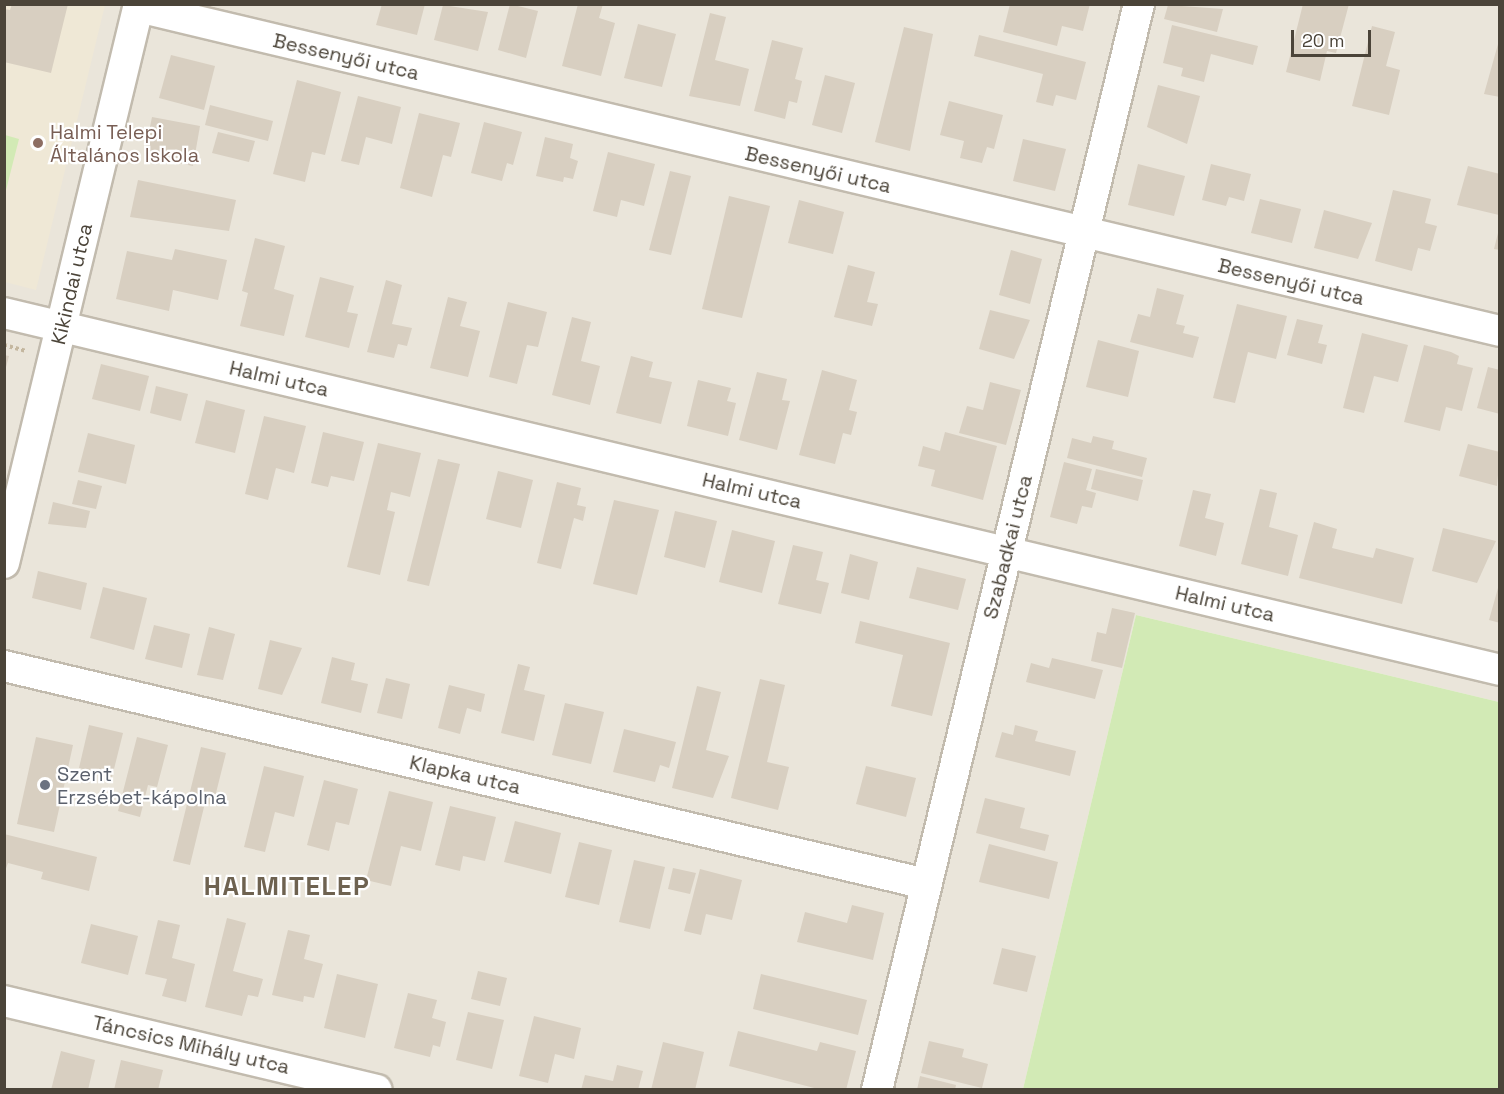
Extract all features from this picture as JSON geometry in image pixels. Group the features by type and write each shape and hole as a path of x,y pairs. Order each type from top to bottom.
{"street":[{"name":"Szabadkai utca","path":"877,1089 1139,4"},
{"name":"Bessenyői utca","path":"138,6 1500,331"},
{"name":"Kikindai utca","path":"4,563 138,6"},
{"name":"Halmi utca","path":"4,314 1500,670"},
{"name":"Klapka utca","path":"4,666 926,884"},
{"name":"Táncsics Mihály utca","path":"4,1002 377,1089"}],"path":[{"path":"4,345 26,351"}],"shaded area":[{"path":"5,5 1499,5 1499,702 1136,615 1023,1089 5,1090"},
{"name":"Halmi Telepi Általános Iskola","path":"5,5 105,5 36,290 5,282"}],"green space":[{"path":"4,135 19,139 5,194"},
{"path":"1136,615 1499,702 1499,1089 1023,1089"}],"building":[{"path":"12,4 68,4 51,73 4,62 4,9 10,10"},
{"path":"382,4 425,4 417,35 376,25"},
{"path":"510,4 538,11 526,58 498,50"},
{"path":"578,4 603,4 599,18 615,23 601,76 562,66"},
{"path":"1010,4 1090,4 1083,31 1062,26 1057,46 1003,32"},
{"path":"1303,4 1349,4 1336,53 1327,51 1320,81 1286,72"},
{"path":"443,5 488,12 478,51 434,40"},
{"path":"1168,5 1223,9 1217,32 1164,19"},
{"path":"710,13 726,17 715,60 749,69 740,106 689,96"},
{"path":"638,24 676,34 662,87 624,78"},
{"path":"1172,25 1258,46 1253,65 1211,54 1204,82 1181,76 1183,68 1163,63"},
{"path":"1372,26 1395,32 1386,66 1400,70 1389,115 1352,106"},
{"path":"904,27 933,34 910,151 875,142"},
{"path":"979,35 1086,62 1076,100 1056,95 1053,106 1036,102 1043,74 974,56"},
{"path":"1500,37 1500,97 1484,94"},
{"path":"772,40 803,48 795,79 802,81 797,103 789,101 785,119 754,111"},
{"path":"171,55 215,66 204,110 159,98"},
{"path":"825,75 855,83 842,133 812,125"},
{"path":"297,80 341,92 325,155 312,152 305,182 273,174"},
{"path":"1158,85 1200,96 1187,144 1147,127"},
{"path":"358,96 401,107 392,144 366,137 359,165 341,161"},
{"path":"949,101 1003,115 994,149 987,147 982,163 960,158 964,141 940,135"},
{"path":"210,105 273,121 268,141 205,125"},
{"path":"419,113 460,123 451,157 443,155 432,197 400,188"},
{"path":"152,117 200,126 193,166 144,156"},
{"path":"484,122 522,132 513,165 507,163 502,181 471,173"},
{"path":"218,132 255,141 249,162 212,153"},
{"path":"545,137 573,144 570,158 578,161 573,179 564,177 563,182 536,176"},
{"path":"1023,139 1066,149 1055,191 1013,181"},
{"path":"608,152 655,164 644,206 621,200 617,217 593,211"},
{"path":"1138,164 1185,176 1174,216 1128,205"},
{"path":"1211,164 1251,174 1244,201 1229,197 1226,206 1202,200"},
{"path":"1468,166 1500,174 1499,215 1457,205"},
{"path":"670,171 691,176 671,255 649,250"},
{"path":"138,180 236,200 229,231 130,217"},
{"path":"1393,190 1431,199 1425,223 1437,226 1430,251 1418,248 1412,271 1375,261"},
{"path":"729,196 770,206 742,318 702,309"},
{"path":"1260,199 1301,209 1292,243 1251,233"},
{"path":"799,200 844,212 833,254 788,243"},
{"path":"1324,210 1372,223 1358,259 1314,248"},
{"path":"1500,229 1500,250 1494,249"},
{"path":"255,238 285,246 274,289 294,295 284,336 240,326 248,293 242,291"},
{"path":"175,249 227,260 218,300 173,290 169,311 116,299 127,251 172,260"},
{"path":"1011,250 1042,259 1030,304 999,295"},
{"path":"848,265 875,272 867,302 878,304 872,326 834,317"},
{"path":"320,277 354,286 347,312 358,314 349,348 305,337"},
{"path":"386,280 402,285 392,324 412,328 407,346 398,344 394,358 367,352"},
{"path":"1157,288 1184,295 1176,324 1185,326 1183,333 1199,337 1193,358 1130,342 1138,314 1150,317"},
{"path":"448,297 467,302 460,326 480,331 468,377 430,368"},
{"path":"508,302 547,312 538,347 527,345 517,384 489,377"},
{"path":"1237,304 1287,316 1276,359 1248,352 1235,403 1213,398"},
{"path":"990,310 1030,320 1014,359 979,349"},
{"path":"572,317 591,322 581,361 600,366 590,405 552,395"},
{"path":"1297,319 1323,325 1318,343 1327,345 1322,364 1287,355"},
{"path":"1362,333 1408,345 1398,382 1374,376 1364,413 1343,408"},
{"path":"1098,340 1139,351 1128,397 1086,387"},
{"path":"1424,345 1451,352 1459,356 1457,364 1473,368 1462,411 1446,407 1440,431 1404,422"},
{"path":"4,355 9,356 5,371 4,371"},
{"path":"631,356 653,362 649,377 672,382 661,424 616,413"},
{"path":"101,364 149,376 140,411 92,399"},
{"path":"1488,367 1500,370 1500,414 1477,408"},
{"path":"822,370 857,380 849,410 857,412 851,435 843,433 835,464 799,455"},
{"path":"757,372 787,379 782,400 790,401 777,450 739,440"},
{"path":"698,380 731,388 727,401 736,403 728,436 687,426"},
{"path":"990,382 1021,390 1006,445 959,433 967,406 983,410"},
{"path":"156,386 188,394 181,421 150,413"},
{"path":"206,400 245,410 235,453 195,443"},
{"path":"264,416 306,426 294,473 276,468 268,500 245,494"},
{"path":"323,432 364,442 354,481 331,476 328,487 311,483"},
{"path":"945,432 997,446 983,500 931,486 935,470 918,466 923,446 940,451"},
{"path":"88,433 135,445 126,484 78,472"},
{"path":"1093,436 1114,441 1112,449 1147,458 1142,477 1067,458 1072,438 1091,443"},
{"path":"378,443 421,453 410,497 391,492 387,510 395,512 380,575 347,567"},
{"path":"1468,444 1500,452 1497,486 1459,476"},
{"path":"438,459 460,464 429,586 407,581"},
{"path":"1064,462 1092,469 1086,490 1096,493 1092,508 1082,506 1077,524 1050,517"},
{"path":"1096,469 1143,480 1138,501 1091,489"},
{"path":"498,471 533,480 521,528 486,519"},
{"path":"78,480 102,486 96,509 72,504"},
{"path":"557,482 581,488 577,505 586,507 583,521 574,518 561,569 537,563"},
{"path":"1260,489 1277,493 1269,527 1298,535 1288,576 1241,564"},
{"path":"1193,490 1211,494 1205,518 1224,523 1216,556 1179,546"},
{"path":"614,500 659,510 637,595 593,584"},
{"path":"53,502 90,511 86,528 48,524"},
{"path":"675,511 717,521 705,568 664,557"},
{"path":"1314,522 1337,529 1332,548 1373,558 1376,548 1414,558 1402,604 1299,578"},
{"path":"1443,528 1496,541 1477,583 1432,571"},
{"path":"732,530 775,541 762,593 719,582"},
{"path":"793,545 823,552 816,580 829,583 821,614 778,604"},
{"path":"850,554 878,562 869,600 841,593"},
{"path":"917,567 966,579 958,610 909,598"},
{"path":"38,571 87,583 81,610 32,598"},
{"path":"1500,581 1500,623 1489,620"},
{"path":"103,587 147,598 134,650 90,638"},
{"path":"1112,608 1135,613 1122,668 1091,661 1097,632 1106,634"},
{"path":"860,621 950,643 932,716 891,706 903,655 855,643"},
{"path":"154,625 190,634 182,668 145,659"},
{"path":"209,627 235,634 223,680 197,675"},
{"path":"270,640 302,648 282,695 258,689"},
{"path":"332,657 355,663 351,680 368,684 361,713 321,703"},
{"path":"1052,658 1103,670 1095,699 1026,682 1031,663 1049,668"},
{"path":"518,664 530,667 524,690 545,695 534,741 501,733"},
{"path":"386,678 410,684 402,719 377,713"},
{"path":"760,679 785,685 767,762 789,767 778,810 731,798"},
{"path":"449,685 485,694 481,712 467,708 460,734 438,728"},
{"path":"697,686 721,692 706,750 729,756 713,798 672,788"},
{"path":"565,703 604,712 591,764 552,755"},
{"path":"89,725 123,733 112,777 79,768"},
{"path":"1015,725 1038,731 1035,741 1076,751 1070,776 995,757 1002,732 1013,735"},
{"path":"624,729 676,742 669,768 660,765 655,782 613,772"},
{"name":"Szent Erzsébet-kápolna","path":"36,737 73,745 54,832 17,824"},
{"path":"137,737 168,745 157,787 148,785 140,817 118,811"},
{"path":"201,747 226,753 213,805 205,803 190,865 173,861"},
{"path":"264,766 304,776 294,817 275,812 265,852 244,847"},
{"path":"866,766 916,778 906,817 856,804"},
{"path":"324,780 358,789 349,825 336,822 329,851 307,845"},
{"path":"389,791 433,802 421,851 401,846 391,886 366,880"},
{"path":"985,798 1025,808 1020,828 1049,835 1045,851 976,833"},
{"path":"450,806 496,817 485,861 463,856 460,871 435,865"},
{"path":"515,821 561,833 551,874 504,862"},
{"path":"4,834 97,857 89,891 41,879 43,872 8,863 4,874"},
{"path":"579,842 612,850 599,905 565,897"},
{"path":"989,844 1058,862 1049,899 979,882"},
{"path":"634,860 665,867 650,929 619,922"},
{"path":"673,868 696,873 690,894 668,889"},
{"path":"700,869 742,880 732,920 706,914 701,935 684,931"},
{"path":"852,905 884,913 873,960 797,942 805,912 847,923"},
{"path":"227,918 246,923 233,971 263,979 258,997 248,995 242,1016 205,1007"},
{"path":"158,920 180,925 172,958 195,964 186,1002 162,996 167,979 145,974"},
{"path":"91,924 138,936 128,975 81,963"},
{"path":"288,930 310,935 304,959 323,964 314,998 304,996 303,1002 272,995"},
{"path":"1002,948 1036,956 1027,992 993,984"},
{"path":"478,971 507,978 500,1006 471,999"},
{"path":"337,974 378,984 365,1038 324,1028"},
{"path":"761,974 867,1000 858,1035 753,1009"},
{"path":"408,993 437,1000 432,1018 446,1022 440,1047 433,1045 430,1057 394,1048"},
{"path":"468,1012 504,1020 492,1069 456,1060"},
{"path":"534,1016 581,1028 574,1059 555,1054 548,1083 519,1076"},
{"path":"738,1031 817,1051 820,1042 856,1051 846,1090 822,1090 729,1066"},
{"path":"929,1041 964,1049 962,1057 988,1064 982,1088 921,1073"},
{"path":"663,1042 704,1052 695,1090 651,1090"},
{"path":"61,1051 95,1060 88,1090 51,1090"},
{"path":"121,1060 163,1070 158,1090 114,1090"},
{"path":"617,1065 643,1071 638,1090 581,1090 585,1075 613,1081"},
{"path":"920,1076 956,1085 955,1090 917,1090"}],"place":[{"name":"Halmi Telepi Általános Iskola","path":"38,143"},
{"name":"Szent Erzsébet-kápolna","path":"45,785"}],"district":[{"name":"HALMITELEP","path":"287,887"}]}
